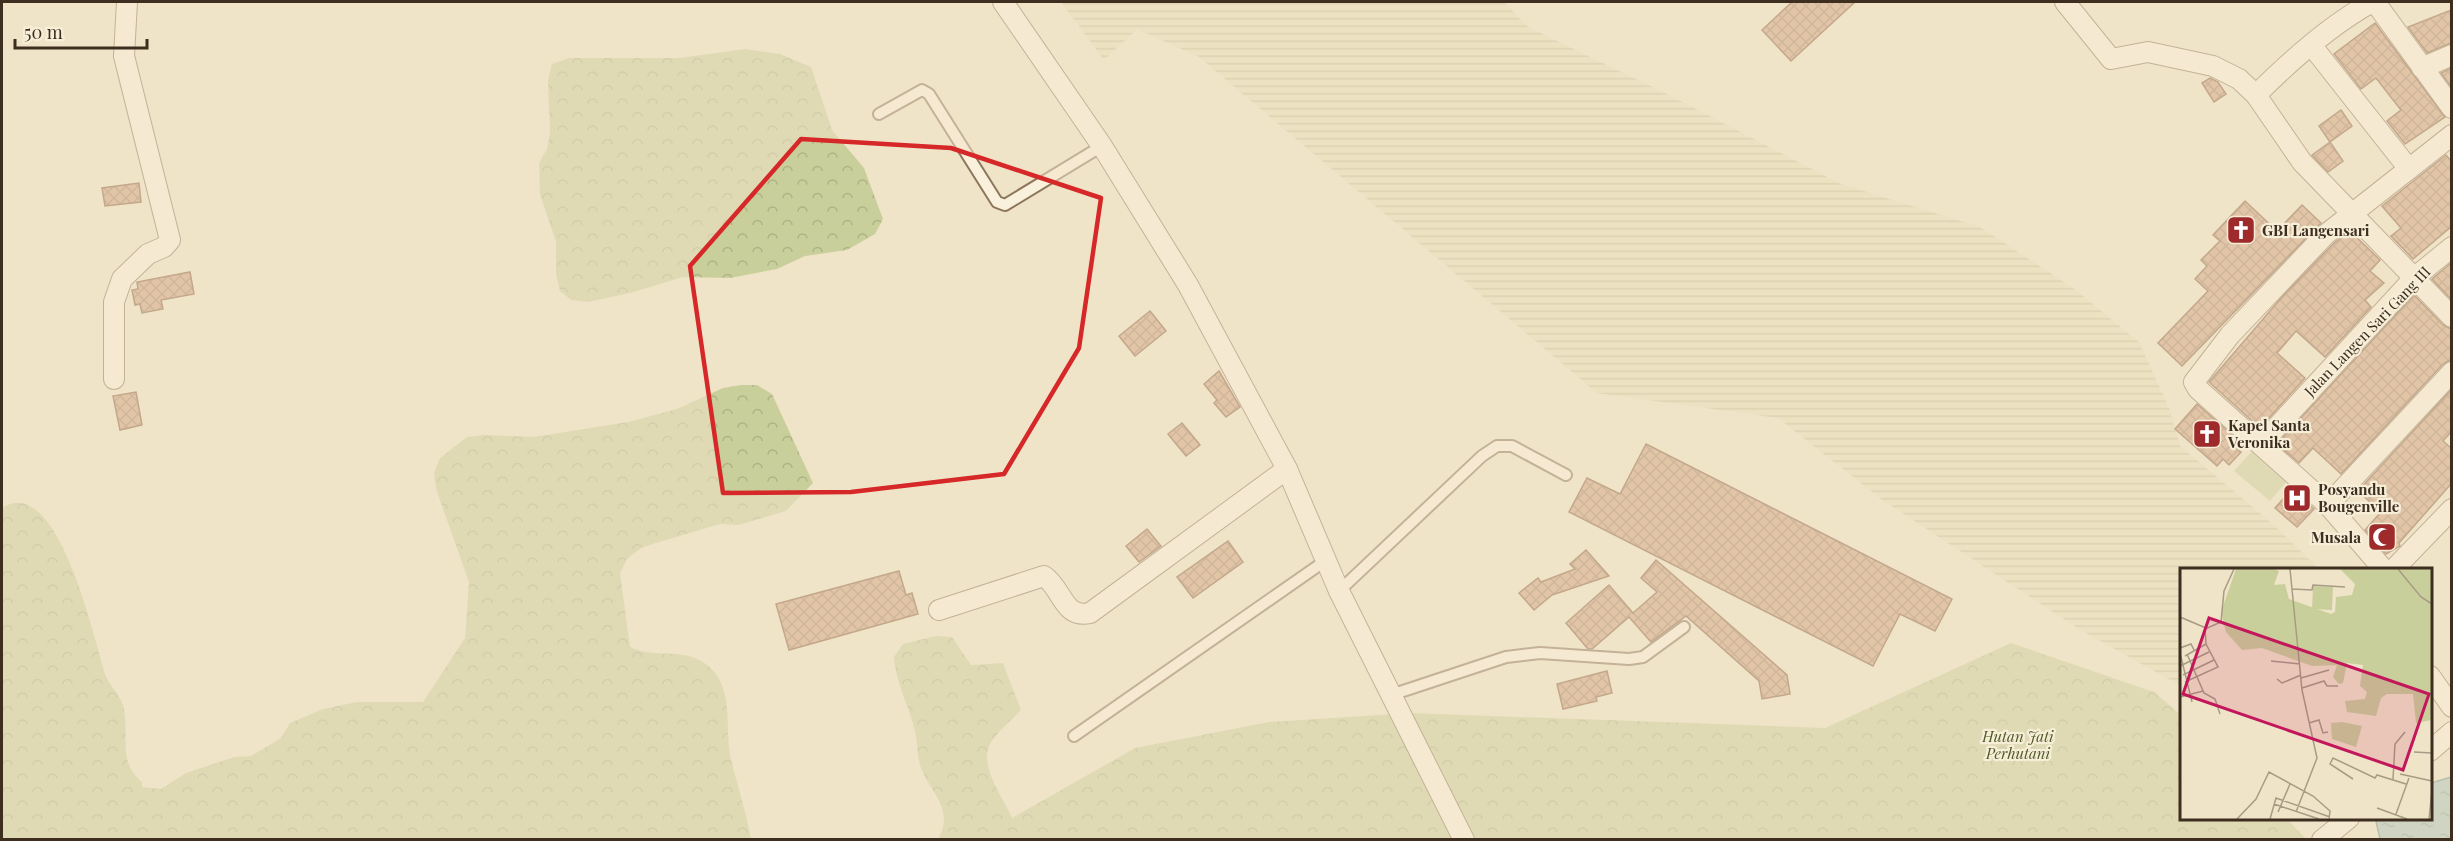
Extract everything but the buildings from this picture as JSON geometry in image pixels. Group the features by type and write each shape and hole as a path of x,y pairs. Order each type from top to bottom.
{"street":[{"path":"114,379 114,302 122,279 148,254 164,247 170,240 124,56 127,2"},
{"path":"1003,2 1102,146 1188,285 1287,469 1339,591 1464,840"},
{"path":"2065,2 2111,59 2148,52 2212,66 2239,80 2256,95 2302,162 2451,317"},
{"path":"2256,95 2356,10 2374,2 2451,108"},
{"path":"2312,46 2409,169"},
{"path":"2422,68 2451,55"},
{"path":"2382,568 2328,505 2198,389 2195,385 2196,376 2246,318 2325,235 2451,135"},
{"name":"Jalan Langen Sari Gang III","path":"2261,444 2415,278 2451,247"},
{"path":"2328,505 2451,372"},
{"path":"939,610 1044,576 1051,581 1070,611 1080,615 1090,613 1287,469"},
{"path":"2395,568 2451,510"},
{"path":"2432,679 2451,707"},
{"path":"2432,749 2451,734"},
{"path":"2322,840 2348,820"}],"lane":[{"path":"879,114 914,92 922,90 928,94 997,202 1005,205 1102,146"},
{"path":"1339,591 1473,464 1497,446 1512,446 1566,475"},
{"path":"1074,736 1325,561"},
{"path":"1391,695 1506,657 1540,653 1629,659 1643,657 1684,627"}],"highlighted area":[{"path":"801,139 951,148 1101,198 1079,348 1004,474 851,492 723,493 690,266"}],"shaded area":[{"path":"1061,2 1504,2 1528,27 1665,93 1841,184 1980,227 2073,288 2139,342 2169,408 2180,446 2274,525 2318,568 2180,568 2180,685 2079,629 1881,499 1778,418 1597,393 1199,57 1137,29 1104,60"}],"green space":[{"path":"745,49 780,54 811,67 832,130 864,168 883,219 875,234 847,250 805,256 777,269 730,278 683,277 634,292 588,302 571,300 560,291 556,274 556,242 540,195 539,163 547,149 550,132 548,80 552,64 569,58 679,58"},
{"path":"757,385 772,394 813,483 786,511 738,525 720,524 641,548 627,559 620,573 630,647 647,652 689,656 707,665 718,677 726,698 730,754 751,839 2,839 2,508 22,503 40,514 57,536 83,598 105,674 123,705 127,758 130,767 142,782 142,787 161,789 186,773 234,757 251,756 281,738 290,723 323,709 357,702 423,702 465,638 469,582 436,489 434,473 440,458 467,437 483,435 533,437 628,422 677,409 723,388"},
{"path":"2253,450 2288,480 2270,501 2234,471"},
{"name":"Hutan Jati Perhutani","path":"936,636 952,637 971,665 1003,663 1021,710 995,736 987,755 990,774 1012,818 1135,748 1269,722 1410,713 1825,728 2011,643 2154,692 2180,714 2180,820 2288,820 2306,839 938,839 943,828 943,810 920,764 914,726 895,667 894,657 903,644"}],"water":[{"path":"2451,777 2451,839 2380,839 2377,820 2432,820 2432,783"}],"place":[{"name":"GBI Langensari","path":"2241,230"},
{"name":"Kapel Santa Veronika","path":"2207,434"},
{"name":"Posyandu Bougenville","path":"2297,498"},
{"name":"Musala","path":"2382,537"}]}
